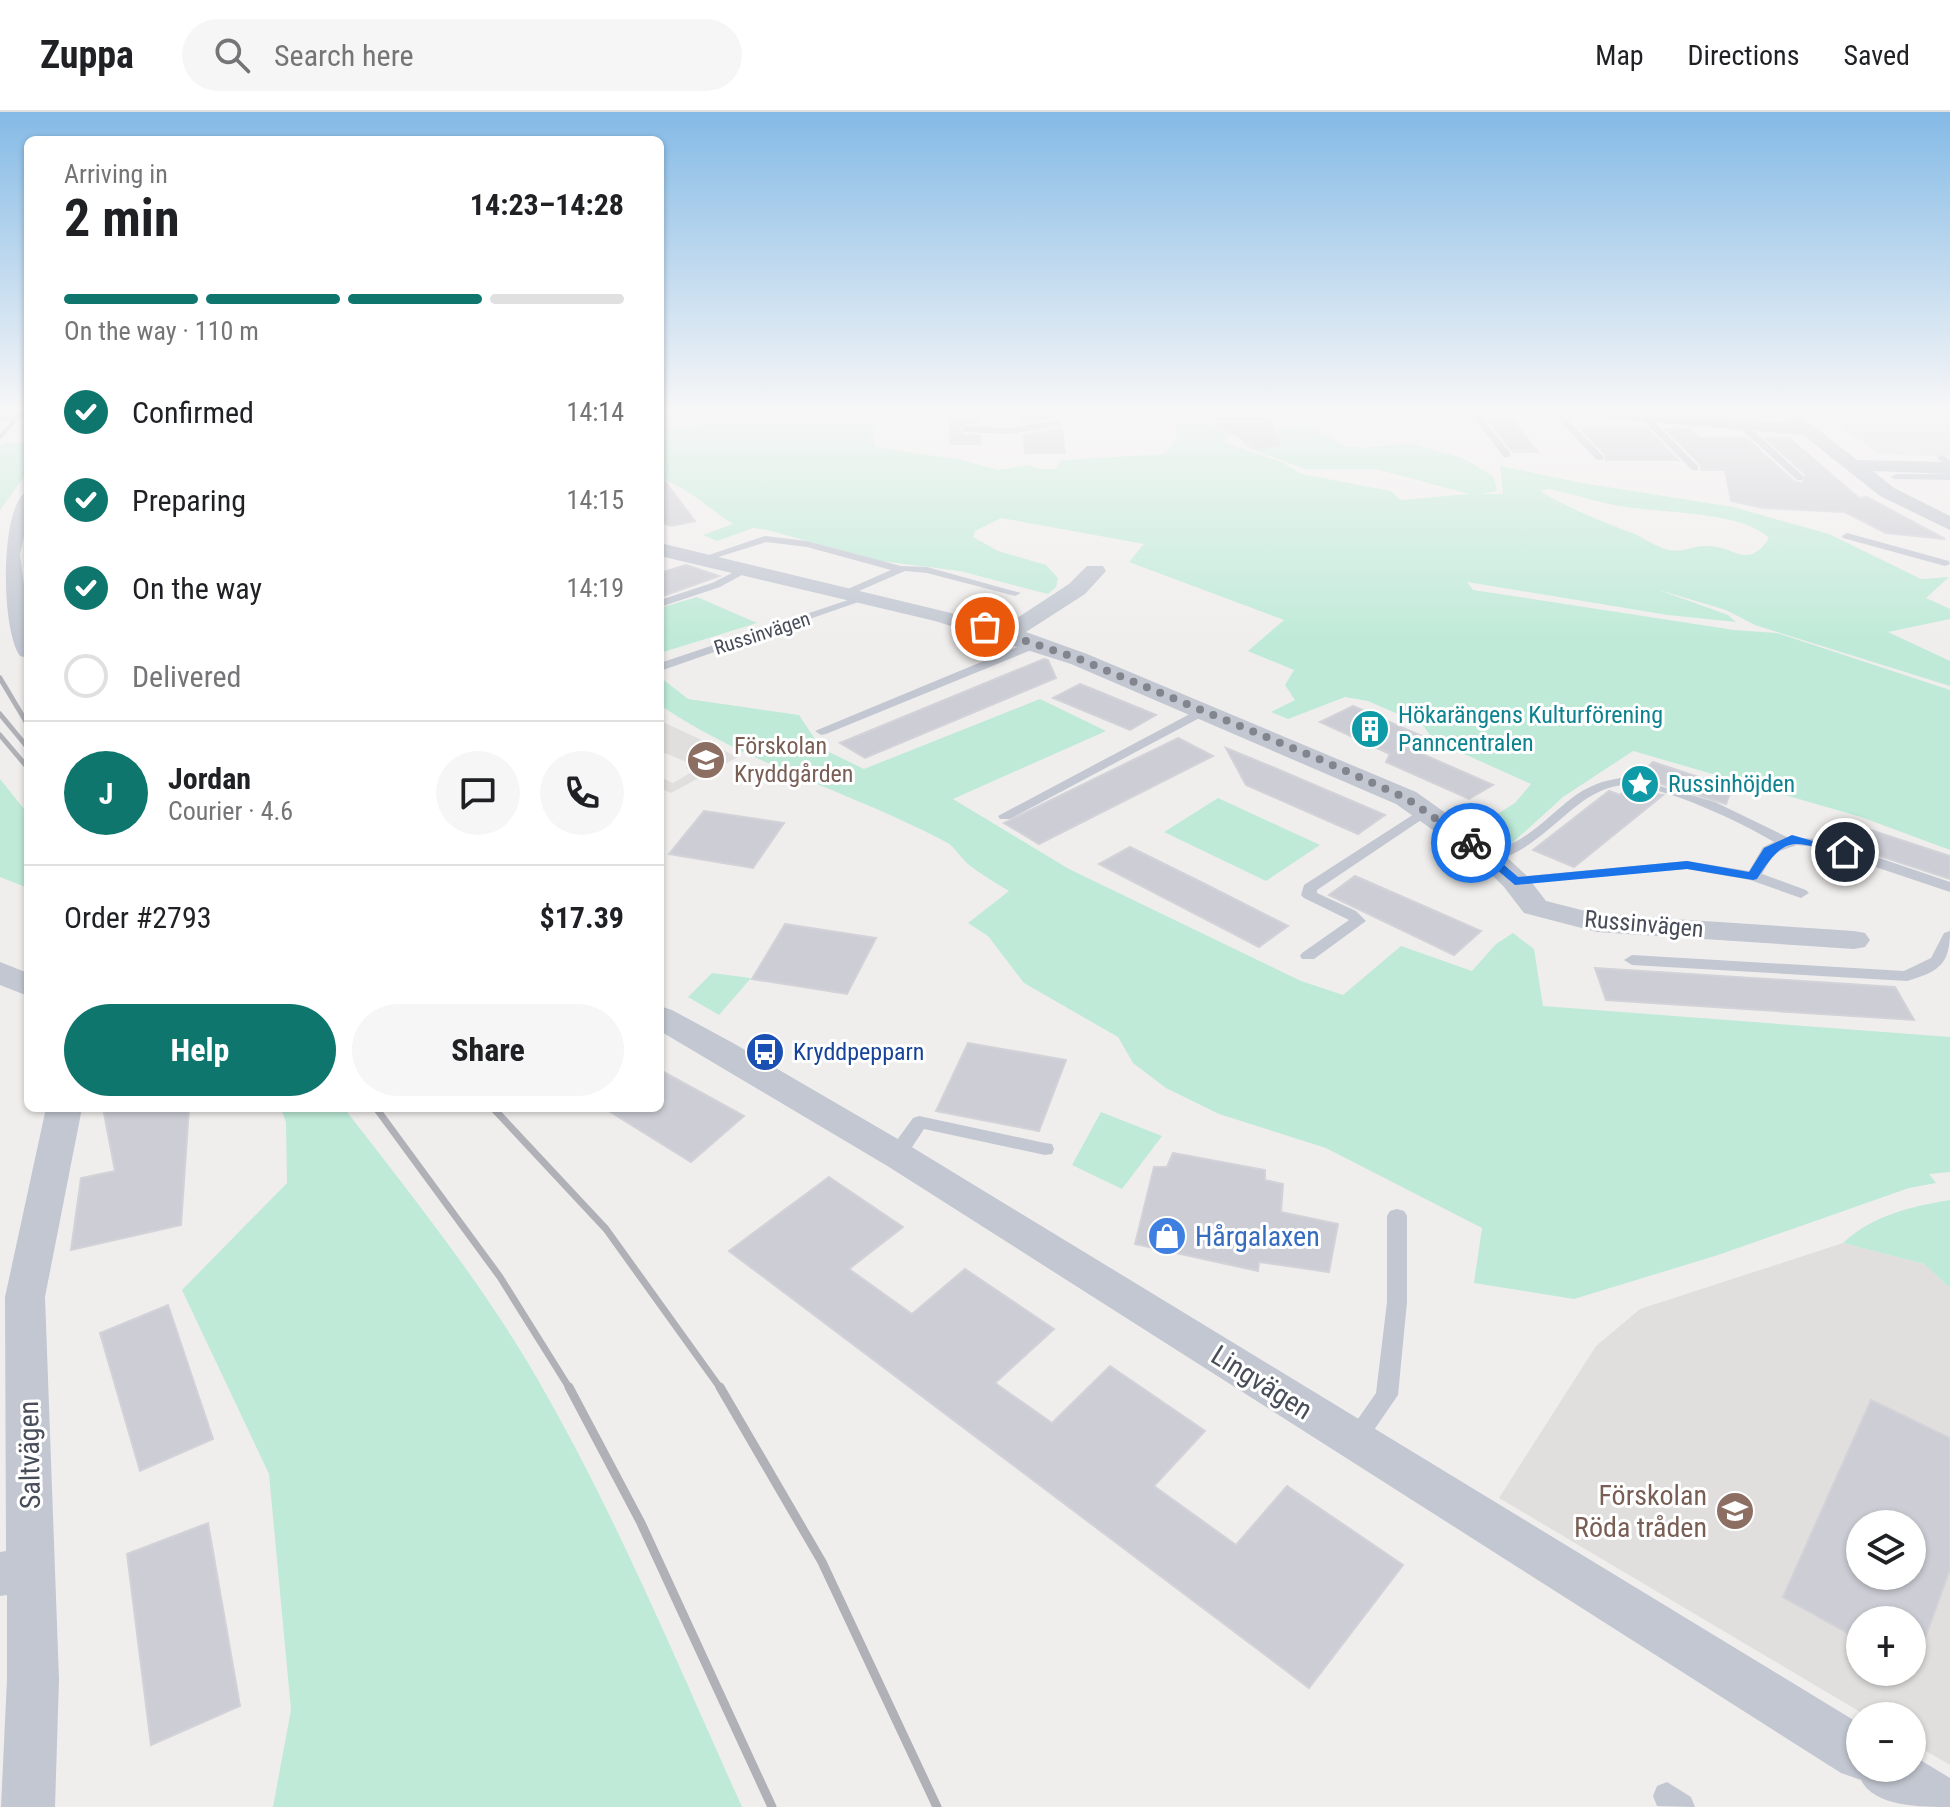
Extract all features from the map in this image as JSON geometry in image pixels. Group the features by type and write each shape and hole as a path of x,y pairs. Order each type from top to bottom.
{"street":[{"path":"1882,488 1950,524"},
{"path":"24,504 15,519 18,546 8,574 24,644"},
{"name":"Russinvägen","path":"664,550 1008,634 1203,711 1406,798 1491,858 1515,881 1535,907 1597,923 1854,940"},
{"path":"1008,634 1077,589 1095,571"},
{"path":"0,972 24,984"},
{"name":"Lingvägen","path":"664,1019 754,1069 1070,1261 1846,1745"},
{"name":"Saltvägen","path":"28,1807 33,1679 16,1571 14,1424 25,1297 63,1112"},
{"path":"1906,1782 1946,1807"}],"lane":[{"path":"1847,536 1945,563"},
{"path":"699,560 765,539 807,544 897,568 927,570 1015,593"},
{"path":"854,596 897,568"},
{"path":"664,603 716,585 744,571"},
{"name":"Russinvägen","path":"664,666 854,596"},
{"path":"821,731 1037,643"},
{"path":"1005,816 1203,711"},
{"path":"1491,858 1516,849 1590,790 1616,781 1661,789 1719,807 1785,842"},
{"path":"1308,956 1358,921 1351,914 1309,895 1309,888 1425,811"},
{"path":"1753,876 1768,850 1792,839 1819,843 1950,887"},
{"path":"1515,881 1687,865 1753,876 1801,893"},
{"path":"1632,960 1907,976 1937,961 1950,936"},
{"path":"896,1156 919,1122 1045,1149"},
{"path":"1354,1440 1387,1395 1397,1302 1397,1216"}],"shaded area":[{"name":"Förskolan Kryddgården","path":"664,722 738,757 671,793 664,790 664,779 673,783 692,772 686,768 689,763 664,753"},
{"name":"Förskolan Röda tråden","path":"1843,1243 1924,1264 1950,1288 1950,1765 1926,1751 1926,1702 1846,1704 1499,1498 1596,1346 1640,1309"}],"green space":[{"path":"0,488 16,488 0,510"},
{"path":"681,488 1376,488 1391,491 1401,500 1469,494 1447,488 1496,488 1497,491 1480,494 1503,494 1502,488 1614,488 1733,507 1829,534 1921,579 1949,577 1926,598 1950,609 1950,619 1888,632 1950,661 1950,686 1755,625 1726,610 1656,589 1728,615 1736,622 1668,615 1467,582 1473,590 1734,630 1777,633 1950,690 1950,850 1861,817 1633,751 1563,797 1509,846 1501,848 1478,826 1515,803 1531,784 1433,740 1423,725 1368,701 1345,697 1288,719 1271,712 1295,700 1285,685 1294,670 1248,651 1284,620 1129,562 1144,544 1001,518 975,531 973,537 998,551 1046,565 1058,578 1056,587 1048,594 960,571 881,561 767,530 753,528 717,541 703,535 733,524","holes":["1549,489 1602,502 1717,517 1756,529 1769,538 1761,548 1747,555 1715,546 1669,550 1540,491"]},
{"path":"697,597 757,623 664,652 664,607"},
{"path":"664,680 688,699 799,715 821,748 864,769 1040,699 1106,731 953,799 1069,869 1301,981 1343,995 1401,946 1472,971 1496,944 1513,933 1534,949 1543,1006 1950,1037 1950,1172 1929,1174 1936,1183 1909,1188 1718,1255 1574,1299 1474,1283 1482,1228 1326,1148 1219,1114 1166,1088 1133,1063 1118,1037 1024,983 988,936 968,923 1009,891 973,868 946,842 764,762 664,707"},
{"path":"0,779 24,809 24,886 0,877"},
{"path":"1218,798 1320,845 1266,881 1164,832"},
{"path":"712,973 751,978 719,1015 688,997"},
{"path":"282,1112 347,1112 494,1309 538,1380 594,1484 742,1807 273,1807 291,1710 269,1474 182,1290 287,1183 286,1123"},
{"path":"1101,1112 1162,1136 1122,1189 1072,1165"},
{"path":"1950,1200 1950,1288 1924,1264 1843,1243 1879,1219 1921,1205"}],"building":[{"path":"664,488 670,488 695,521 671,526 664,523"},
{"path":"1729,488 1847,488 1859,498 1867,497 1945,539 1886,533 1845,512 1763,508 1731,501"},
{"path":"686,565 719,576 664,596 664,572"},
{"path":"1044,659 1048,660 1056,678 865,758 840,743"},
{"path":"1080,684 1156,715 1130,730 1053,698"},
{"path":"1353,706 1422,736 1404,746 1493,785 1469,799 1386,762 1390,754 1320,722"},
{"path":"1178,738 1213,756 1039,844 1004,823"},
{"path":"1226,748 1385,815 1358,834 1246,785"},
{"path":"1653,762 1732,788 1726,804 1638,777"},
{"path":"1627,788 1663,795 1574,867 1533,850 1609,791 1620,795"},
{"path":"704,811 784,823 753,868 669,854"},
{"path":"1846,822 1950,856 1950,879 1831,840"},
{"path":"1130,847 1288,926 1259,947 1099,864"},
{"path":"1355,876 1481,931 1454,955 1329,895"},
{"path":"785,924 876,938 847,994 752,979"},
{"path":"1595,968 1895,987 1914,1020 1606,1000"},
{"path":"968,1043 1066,1060 1039,1131 936,1111"},
{"path":"664,1072 744,1116 691,1162 610,1112 664,1112"},
{"path":"104,1112 189,1112 181,1225 71,1250 81,1178 115,1171"},
{"path":"1173,1153 1265,1170 1265,1180 1283,1184 1281,1212 1338,1224 1329,1272 1259,1262 1258,1271 1135,1244 1154,1167 1167,1167"},
{"path":"829,1177 903,1227 849,1269 912,1314 965,1269 1054,1329 995,1383 1052,1423 1110,1366 1205,1431 1154,1486 1236,1545 1287,1486 1403,1565 1309,1688 729,1251"},
{"path":"168,1305 213,1439 140,1471 100,1333"},
{"path":"1871,1400 1950,1438 1950,1569 1926,1636 1926,1606 1846,1606 1846,1632 1783,1597"},
{"path":"208,1523 240,1706 151,1745 127,1554"}],"railway":[{"path":"0,678 24,718"},
{"path":"0,714 24,743"},
{"path":"0,735 24,763"},
{"path":"379,1112 500,1277 570,1389"},
{"path":"497,1112 606,1229 721,1389"},
{"path":"569,1387 641,1523 772,1807"},
{"path":"720,1387 822,1562 937,1807"}],"way so far":[{"path":"985,627 1079,659 1319,759 1406,798 1471,843"}],"place":[{"name":"Hökarängens Kulturförening Panncentralen","path":"1370,729"},
{"name":"Förskolan Kryddgården","path":"706,760"},
{"name":"Russinhöjden","path":"1640,784"},
{"name":"Kryddpepparn","path":"765,1052"},
{"name":"Hårgalaxen","path":"1167,1236"},
{"name":"Förskolan Röda tråden","path":"1735,1511"}],"route":[{"path":"1471,843 1515,881 1687,865 1753,876 1768,850 1792,839 1819,843 1845,852"}]}
